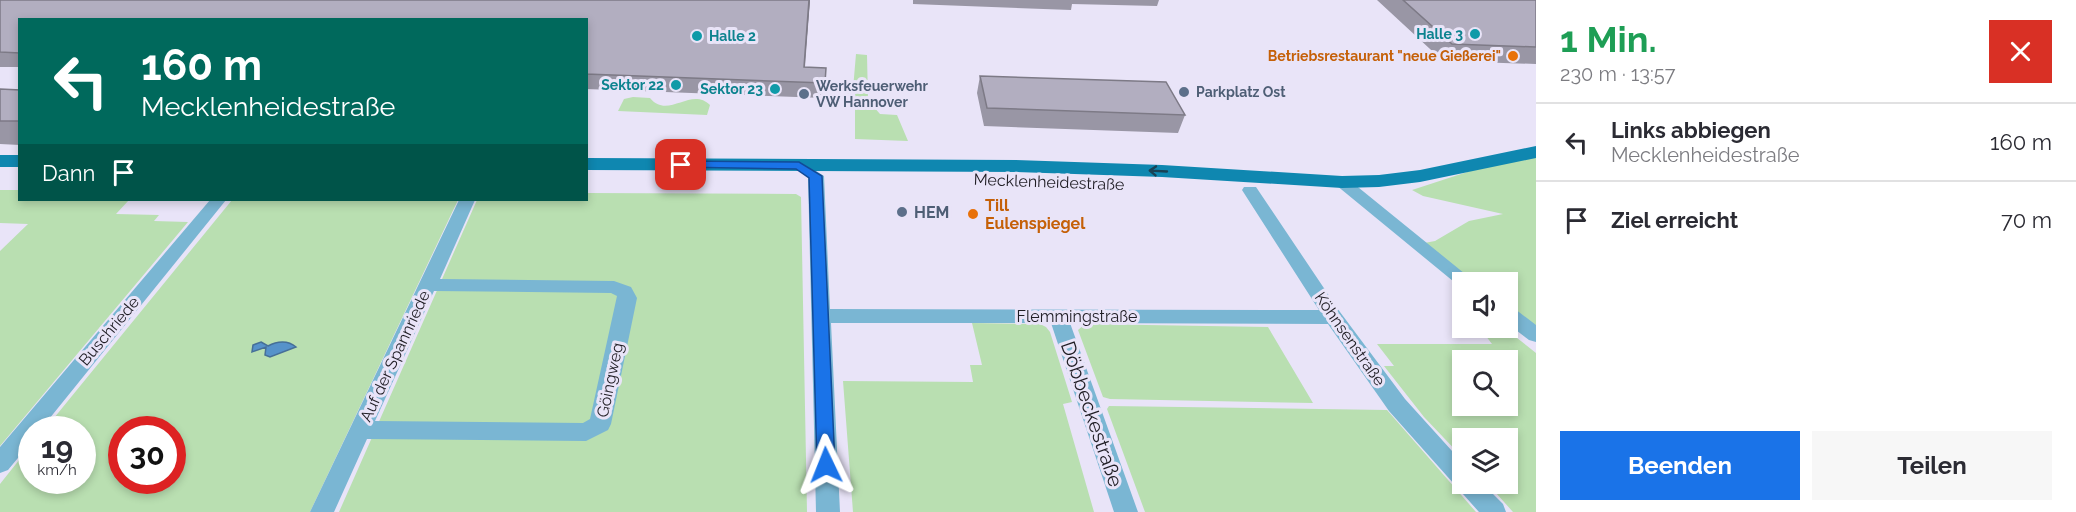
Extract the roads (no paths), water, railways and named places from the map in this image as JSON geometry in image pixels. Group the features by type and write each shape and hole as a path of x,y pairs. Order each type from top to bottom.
{"main road":[{"name":"Mecklenheidestraße","path":"588,164 1250,190 1349,188 1412,190 1507,159 1536,152"},
{"path":"0,160 18,161"},
{"name":"Mecklenheidestraße","path":"588,176 1016,166 1162,171 1349,188"},
{"path":"991,180 1016,166"},
{"path":"0,172 18,172"}],"street":[{"path":"807,171 820,316 828,512"},
{"path":"1349,188 1454,272"},
{"name":"Köhnsenstraße","path":"1250,190 1333,317 1397,405 1452,467"},
{"name":"Buschriede","path":"0,463 217,201"},
{"name":"Auf der Spannriede","path":"322,512 467,201"},
{"name":"Göingweg","path":"360,430 586,432 600,424 627,298 624,292 614,287 428,285"},
{"name":"Flemmingstraße","path":"820,316 1333,317"},
{"name":"Döbbeckestraße","path":"1058,316 1126,512"},
{"path":"1518,322 1536,336"},
{"path":"1477,494 1494,512"}],"water":[{"path":"261,342 268,346 286,342 296,347 270,357 265,355 266,347 252,352 253,345"}],"place":[{"name":"Halle 3","path":"1475,34"},
{"name":"Halle 2","path":"697,36"},
{"name":"Betriebsrestaurant \"neue Gießerei\"","path":"1513,56"},
{"name":"Sektor 22","path":"676,85"},
{"name":"Sektor 23","path":"775,89"},
{"name":"Parkplatz Ost","path":"1184,92"},
{"name":"Werksfeuerwehr VW Hannover","path":"804,94"},
{"name":"HEM","path":"902,212"},
{"name":"Till Eulenspiegel","path":"973,214"}]}
